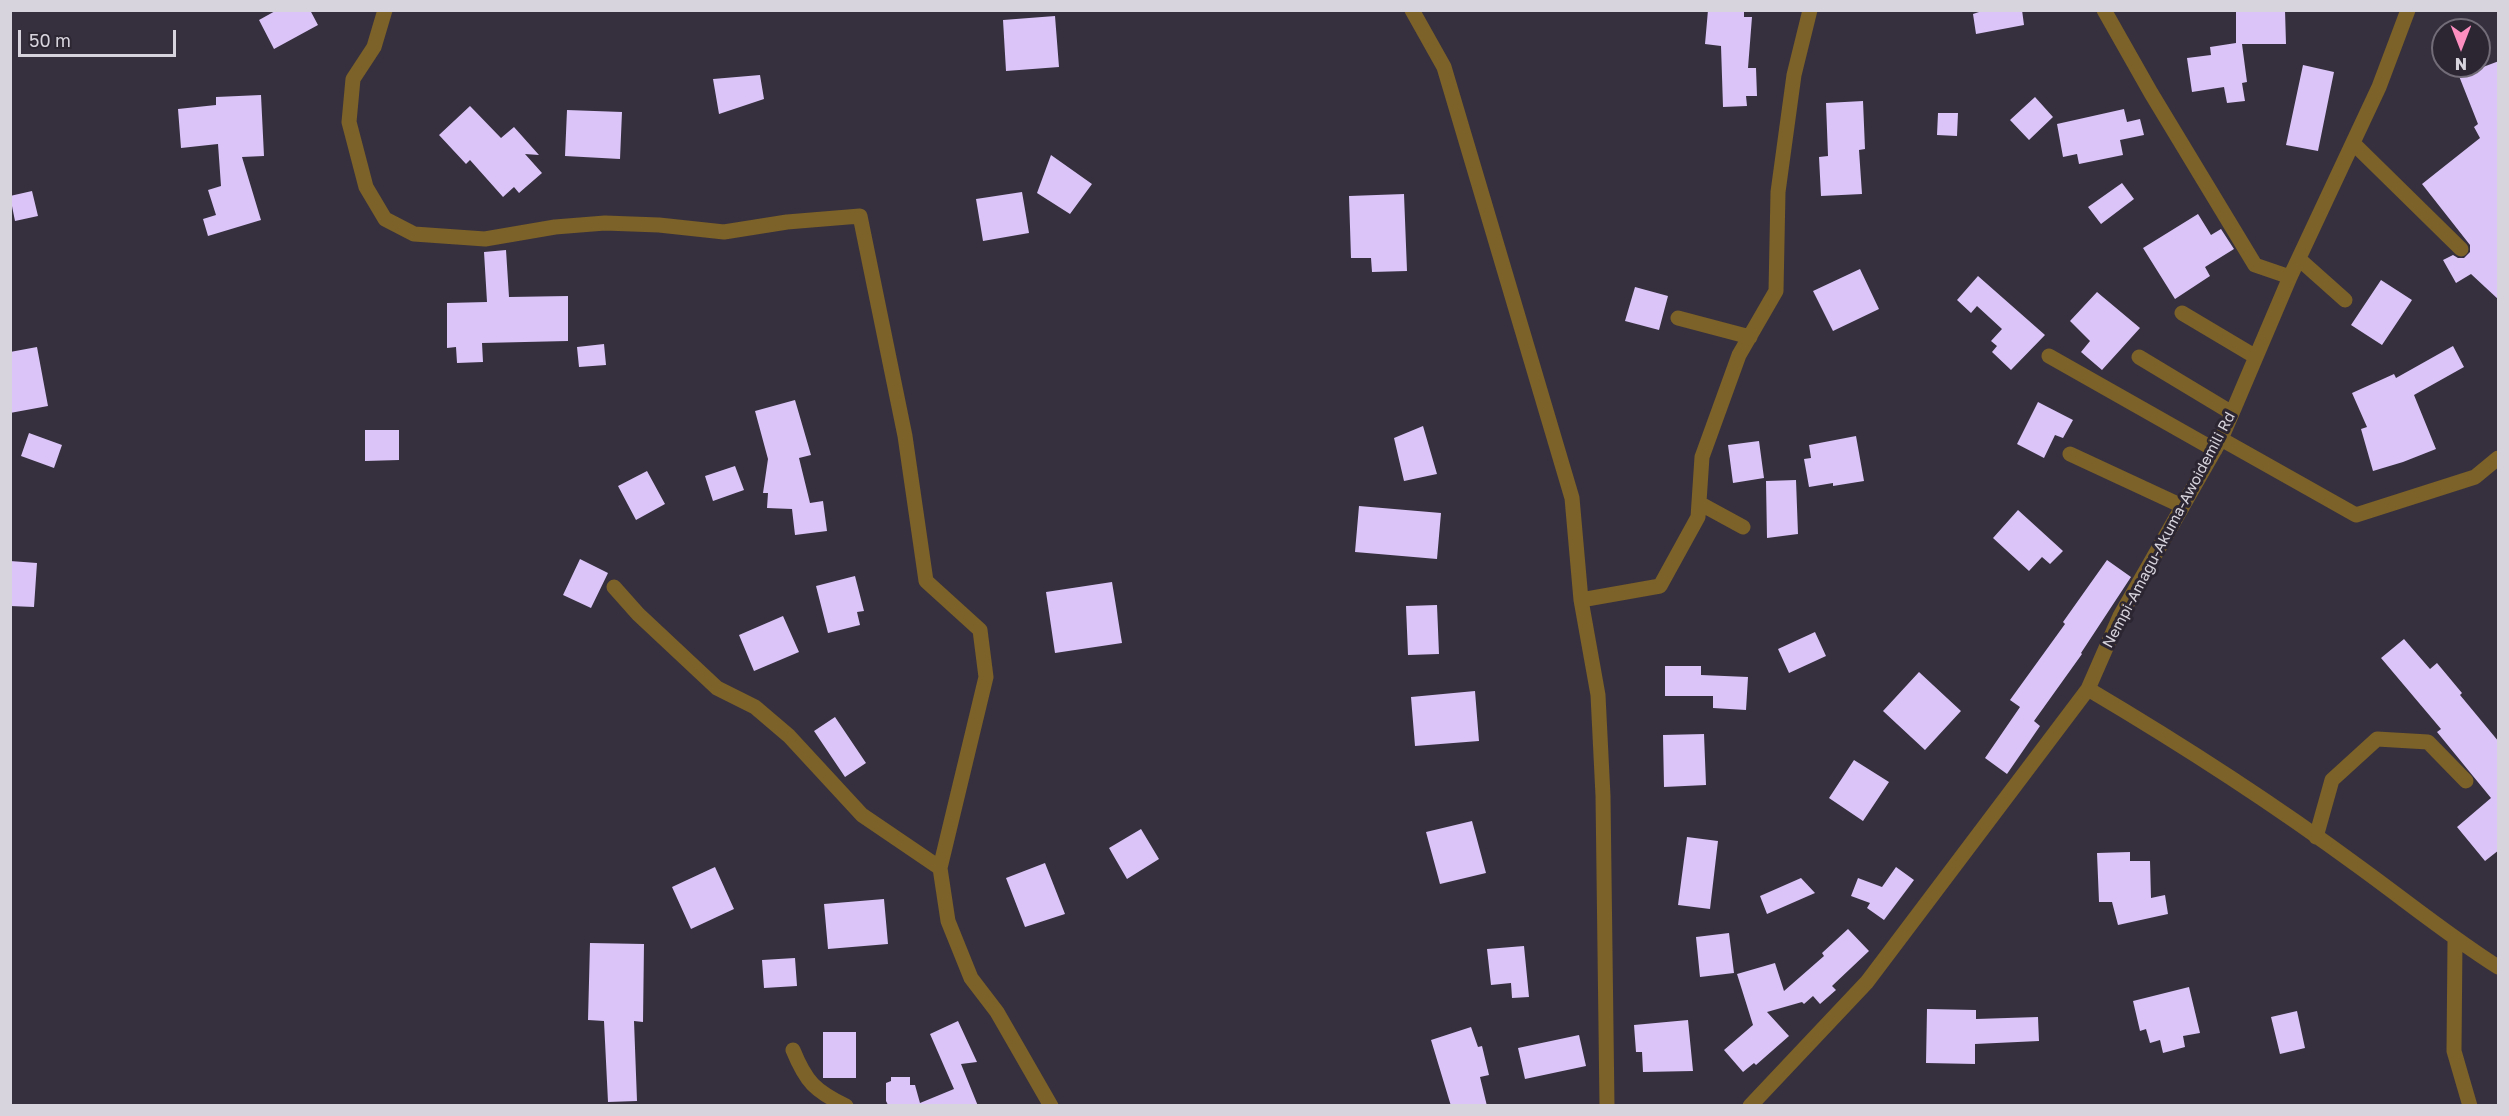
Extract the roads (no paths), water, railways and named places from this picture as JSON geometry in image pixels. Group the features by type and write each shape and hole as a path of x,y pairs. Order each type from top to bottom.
{"street":[{"path":"385,10 374,47 353,79 349,122 366,187 385,219 414,234 485,239 555,227 604,223 659,225 724,232 787,222 860,216 905,436 926,581 980,630 986,677 940,868 948,921 971,978 997,1012 1051,1106"},
{"path":"1412,10 1444,68 1572,498 1581,600 1598,695 1603,796 1607,1106"},
{"path":"1581,600 1659,586 1698,517 1702,457 1739,355 1776,291 1778,192 1794,75 1810,10"},
{"path":"2104,10 2255,265 2290,277"},
{"name":"Nempi-Amagu-Akuma-Awoidemili Rd","path":"1750,1106 1867,982 2088,689 2120,616 2218,444 2290,277 2379,87 2408,10"},
{"path":"2353,143 2461,249"},
{"path":"2299,259 2346,300"},
{"path":"2182,312 2256,357"},
{"path":"1678,318 1750,337"},
{"path":"2049,356 2356,515 2475,477 2499,458"},
{"path":"2139,357 2232,413"},
{"path":"2070,454 2182,506"},
{"path":"1699,503 1743,526"},
{"path":"614,587 638,614 717,688 755,707 789,736 862,815 940,868"},
{"path":"2088,689 2172,739 2316,837 2456,940 2499,967"},
{"path":"2316,837 2332,780 2377,739 2428,742 2466,781"},
{"path":"2456,940 2454,1052 2470,1106"},
{"path":"793,1050 802,1073 822,1095 846,1106"}]}
